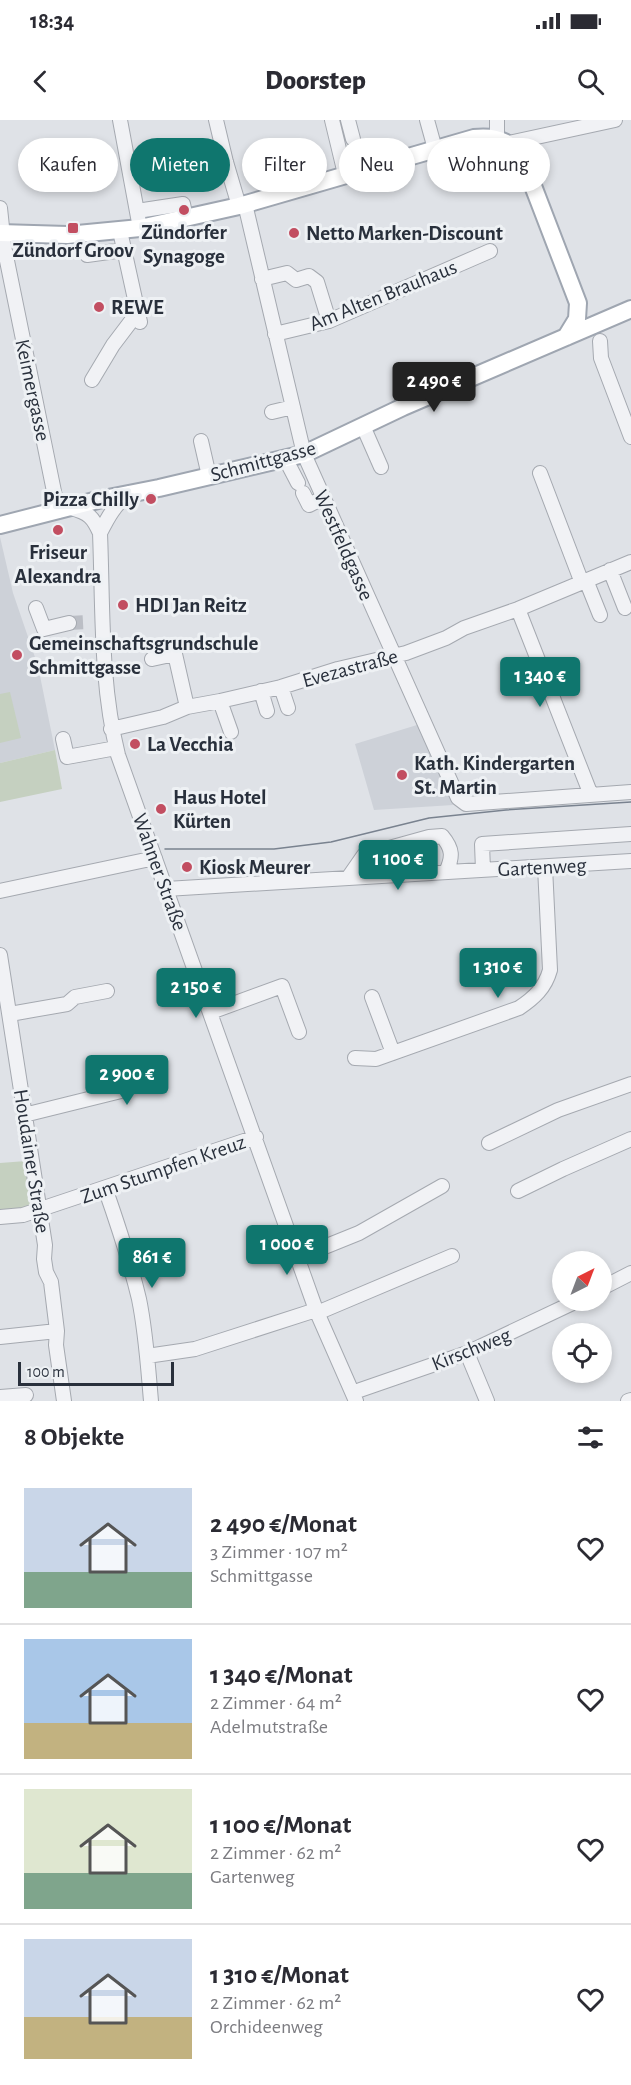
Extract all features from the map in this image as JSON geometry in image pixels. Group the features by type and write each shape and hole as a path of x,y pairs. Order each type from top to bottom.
{"main road":[{"path":"474,138 490,138"},
{"path":"1,233 67,235 140,228 242,205 339,176"},
{"path":"535,192 578,303 578,319 566,337"},
{"path":"578,303 589,312 613,316"},
{"name":"Schmittgasse","path":"0,525 304,454 631,309"}],"street":[{"path":"120,120 140,228"},
{"name":"Westfeldgasse","path":"216,120 226,162 242,205 261,274 304,454 458,798 462,802 591,795"},
{"path":"332,120 339,149"},
{"path":"348,120 352,138"},
{"path":"428,120 432,138"},
{"path":"497,120 502,138"},
{"path":"519,138 615,120"},
{"path":"137,211 183,204 186,218"},
{"name":"Keimergasse","path":"0,208 1,233 13,292 64,509"},
{"path":"92,380 113,345 139,317 120,231"},
{"path":"87,255 123,250"},
{"name":"Am Alten Brauhaus","path":"275,334 329,321 490,251"},
{"path":"261,274 287,273 296,280 309,276 317,282 329,321"},
{"path":"600,341 601,358 631,437"},
{"path":"272,412 293,407"},
{"path":"363,426 381,467"},
{"path":"201,441 209,476"},
{"path":"285,458 309,505 323,498"},
{"path":"540,473 584,582 600,615"},
{"name":"Wahner Straße","path":"130,493 119,501 108,515 100,534 105,690 111,729 297,1258 317,1311 358,1396"},
{"path":"64,509 82,511 93,519 100,534"},
{"name":"Evezastraße","path":"111,729 163,717 187,707 220,702 281,687 338,669 426,646 464,628 509,610 518,609 631,562"},
{"path":"610,570 625,608"},
{"path":"36,608 44,629 69,623"},
{"path":"518,609 591,795 631,792"},
{"path":"88,622 103,621"},
{"path":"152,659 175,654 187,707"},
{"path":"281,687 288,708"},
{"path":"261,691 267,711"},
{"path":"220,702 231,732"},
{"path":"63,739 67,757 116,748"},
{"path":"483,870 482,844 631,834"},
{"path":"348,878 364,855 436,836 442,836 451,847 452,859 446,872"},
{"path":"0,891 155,858"},
{"name":"Gartenweg","path":"166,889 631,861"},
{"path":"355,1058 376,1059 519,1008 531,1001 548,978 550,970 545,867"},
{"name":"Houdainer Straße","path":"0,955 45,1245 46,1272 51,1282 57,1331 56,1345 64,1401"},
{"path":"210,1012 282,986 299,1032"},
{"path":"10,1014 67,1004 75,997 107,991"},
{"path":"372,997 393,1053"},
{"path":"489,1143 558,1110 631,1084"},
{"path":"24,1115 102,1095"},
{"name":"Zum Stumpfen Kreuz","path":"0,1217 23,1215 39,1210 256,1137"},
{"path":"518,1191 631,1139"},
{"path":"297,1258 359,1233 442,1186"},
{"path":"105,1188 134,1279 147,1356 150,1401"},
{"path":"147,1356 195,1349 317,1311 452,1256"},
{"path":"612,1283 631,1273"},
{"name":"Kirschweg","path":"358,1396 467,1353 556,1311"},
{"path":"0,1337 57,1331"},
{"path":"467,1353 487,1401"},
{"path":"0,1397 27,1395"}],"shaded area":[{"name":"Gemeinschaftsgrundschule Schmittgasse","path":"0,537 13,593 38,666 55,750 0,763"},
{"name":"Kath. Kindergarten St. Martin","path":"417,725 453,805 374,810 355,744"}],"green space":[{"path":"10,692 21,738 0,743 0,694"},
{"path":"55,750 62,789 0,802 0,763"},
{"path":"26,1161 31,1202 27,1207 0,1212 0,1163"}],"tunnel":[{"path":"69,623 88,622"}],"tram line":[{"path":"165,849 274,849 331,842 429,818 506,810 631,802"}],"place":[{"name":"Zündorfer Synagoge","path":"184,210"},
{"name":"Zündorf Groov","path":"73,228"},
{"name":"Netto Marken-Discount","path":"294,233"},
{"name":"REWE","path":"99,307"},
{"name":"Pizza Chilly","path":"151,499"},
{"name":"Friseur Alexandra","path":"58,530"},
{"name":"HDI Jan Reitz","path":"123,605"},
{"name":"Gemeinschaftsgrundschule Schmittgasse","path":"17,655"},
{"name":"La Vecchia","path":"135,744"},
{"name":"Kath. Kindergarten St. Martin","path":"402,775"},
{"name":"Haus Hotel Kürten","path":"161,809"},
{"name":"Kiosk Meurer","path":"187,867"}]}
